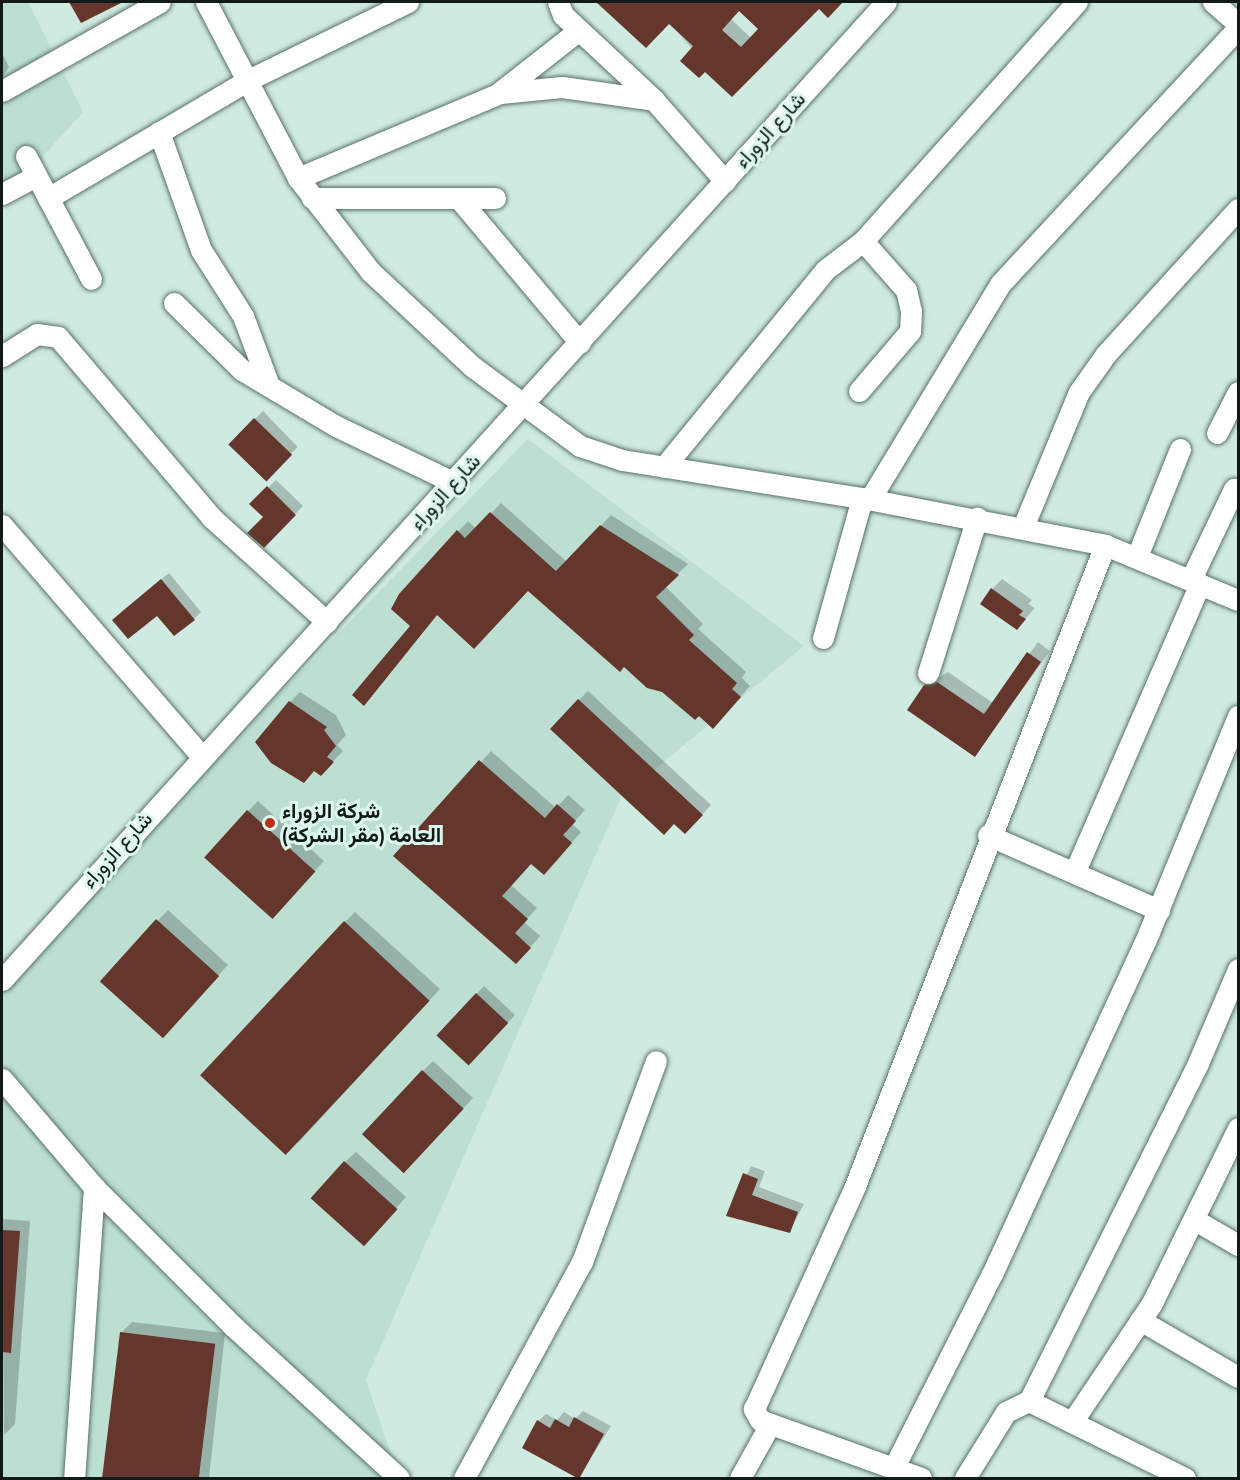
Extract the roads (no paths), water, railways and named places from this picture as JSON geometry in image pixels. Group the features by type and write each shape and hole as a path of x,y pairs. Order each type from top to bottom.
{"street":[{"path":"2,91 160,2"},
{"path":"206,2 298,178 371,272 473,367 580,446 664,467 1023,526 1105,545 1138,554 1239,600"},
{"path":"48,198 248,80 408,2"},
{"name":"شارع الزوراء","path":"2,980 886,2"},
{"path":"664,467 825,270 863,241 1077,2"},
{"path":"823,638 866,499 1000,284 1239,26 1213,2"},
{"path":"557,6 579,30 654,100 725,181"},
{"path":"298,178 500,93 579,30"},
{"path":"500,93 562,87 654,100"},
{"path":"159,132 201,249 243,315 268,383"},
{"path":"26,156 91,279"},
{"path":"2,194 36,176"},
{"path":"312,198 461,201 495,198"},
{"path":"461,201 580,343"},
{"path":"1023,526 1079,392 1106,354 1239,209"},
{"path":"860,391 910,331 910,311 906,290 863,241"},
{"path":"174,303 242,370 268,383 336,426 453,482"},
{"path":"2,356 37,334 58,337 212,518 327,622"},
{"path":"1218,433 1239,392"},
{"path":"1138,554 1180,450"},
{"path":"1075,871 1234,489"},
{"path":"928,673 977,518"},
{"path":"2,525 202,758"},
{"path":"921,1479 883,1469 760,1420 754,1409 855,1186 988,835 1105,545"},
{"path":"883,1469 992,1274 1159,910 1239,716"},
{"path":"988,835 1075,871 1159,910"},
{"path":"965,1479 1006,1412 1029,1401 1193,1074 1239,969"},
{"path":"464,1479 582,1262 656,1061"},
{"path":"2,1079 94,1187 233,1326 399,1479"},
{"path":"1072,1422 1140,1320 1195,1220 1239,1128"},
{"path":"74,1479 94,1187"},
{"path":"1195,1220 1239,1245"},
{"path":"1140,1320 1239,1377"},
{"path":"1029,1401 1185,1479"},
{"path":"740,1479 770,1424"}],"place":[{"name":"شركة الزوراء العامة (مقر الشركة)","path":"270,823"}]}
